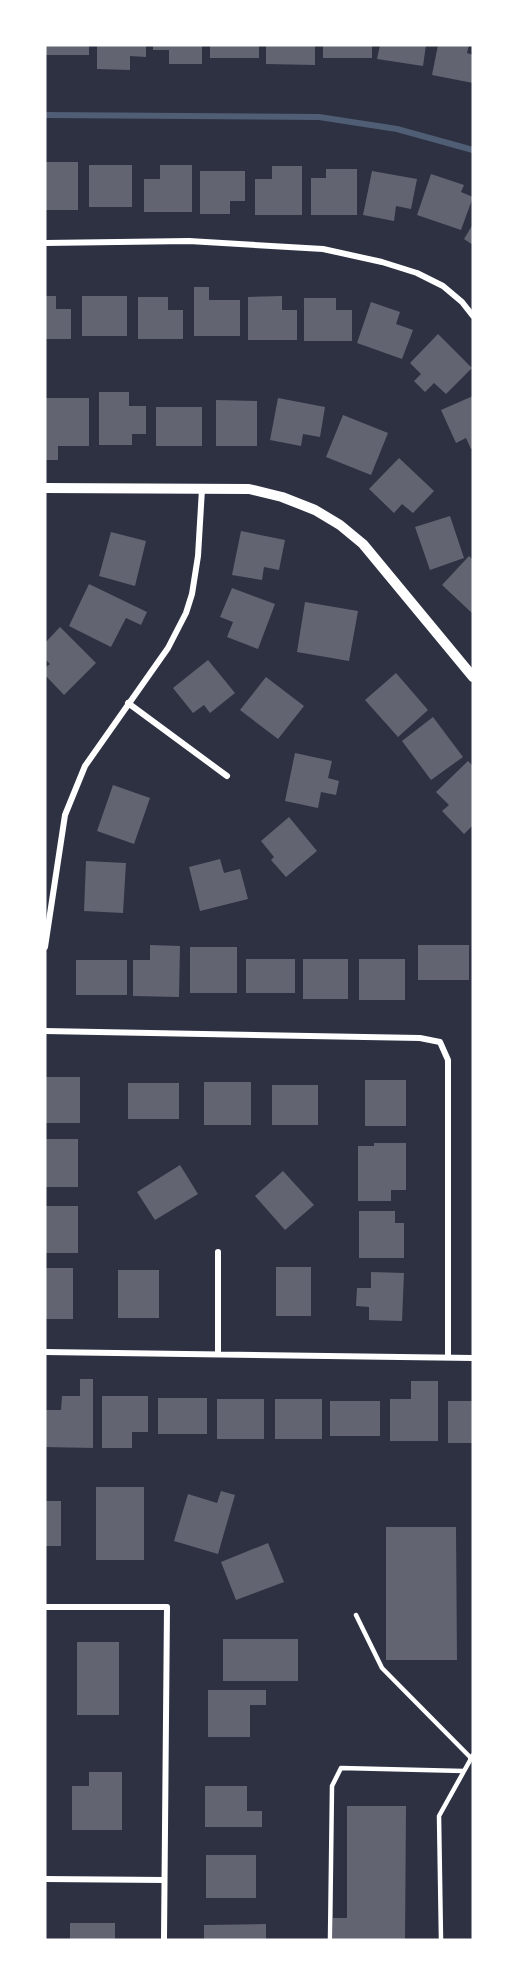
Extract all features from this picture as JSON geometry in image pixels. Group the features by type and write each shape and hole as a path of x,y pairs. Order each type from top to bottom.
{"street":[{"path":"45,243 189,242 323,249 382,262 417,273 443,286 462,302 473,316"},
{"path":"45,488 249,489 282,497 315,510 340,525 363,544 473,677"},
{"path":"45,947 65,815 85,766 168,648 189,603 198,556 202,489"},
{"path":"128,703 227,776"},
{"path":"45,1031 420,1038 440,1042 448,1060 448,1357"},
{"path":"218,1252 218,1354"},
{"path":"45,1352 473,1358"},
{"path":"45,1607 167,1607 164,1940"},
{"path":"45,1879 164,1880"}],"lane":[{"path":"356,1615 382,1668 472,1757 439,1816 441,1940"},
{"path":"330,1940 332,1786 341,1768 464,1771"}],"building":[{"path":"45,45 89,45 89,55 45,55"},
{"path":"97,45 146,45 146,57 130,56 130,70 97,69"},
{"path":"153,45 202,45 202,64 169,64 169,50 153,50"},
{"path":"210,45 259,45 259,58 210,58"},
{"path":"266,45 315,45 315,65 266,64"},
{"path":"323,45 372,45 372,58 323,58"},
{"path":"380,45 426,45 423,66 377,59"},
{"path":"438,45 469,45 467,53 473,55 473,83 432,75"},
{"path":"45,162 78,162 78,210 45,210"},
{"path":"89,165 132,165 132,207 89,207"},
{"path":"160,165 192,165 192,212 144,212 144,179 160,179"},
{"path":"272,166 302,166 302,215 255,215 255,179 272,179"},
{"path":"326,169 357,169 357,215 311,215 311,178 326,178"},
{"path":"200,171 245,171 245,201 230,201 230,214 200,214"},
{"path":"372,171 417,179 411,209 396,206 394,221 363,215"},
{"path":"431,174 464,185 461,192 473,197 461,230 417,215"},
{"path":"473,224 473,245 464,239"},
{"path":"194,287 209,287 209,300 240,300 240,336 194,336"},
{"path":"45,296 56,296 56,309 71,309 71,339 45,339"},
{"path":"82,296 127,296 127,336 82,336"},
{"path":"282,296 282,310 297,310 297,340 248,340 248,297"},
{"path":"138,297 168,297 168,310 183,310 183,339 138,339"},
{"path":"304,298 336,298 336,310 352,310 352,341 304,341"},
{"path":"371,302 400,312 396,324 413,330 402,359 357,343"},
{"path":"438,334 472,368 446,394 434,383 425,392 414,381 421,374 410,363"},
{"path":"99,392 129,392 129,406 146,406 146,434 132,434 132,445 99,445"},
{"path":"473,396 473,448 471,449 466,438 456,443 441,410"},
{"path":"45,398 89,398 89,446 58,446 58,460 45,460"},
{"path":"278,398 325,407 320,437 303,434 301,446 270,440"},
{"path":"216,400 257,401 257,446 216,446"},
{"path":"156,407 202,407 202,446 156,446"},
{"path":"343,415 388,433 371,475 326,457"},
{"path":"399,458 434,491 413,513 402,504 394,513 369,489"},
{"path":"450,516 464,558 430,570 415,527"},
{"path":"241,531 285,540 279,570 264,567 262,580 232,575"},
{"path":"111,532 146,541 135,586 99,576"},
{"path":"469,556 473,560 473,614 442,585"},
{"path":"89,584 147,612 141,625 126,618 111,647 69,626"},
{"path":"232,588 275,604 258,649 227,637 233,622 220,617"},
{"path":"305,602 358,611 349,661 297,652"},
{"path":"60,627 96,663 64,695 45,675 45,668 50,664 45,659 45,643"},
{"path":"208,660 235,693 210,713 204,705 193,713 173,688"},
{"path":"396,673 428,710 398,737 365,700"},
{"path":"266,677 304,706 278,739 240,710"},
{"path":"433,717 463,757 431,780 402,741"},
{"path":"295,753 332,761 328,778 339,781 336,795 321,792 318,808 285,801"},
{"path":"468,761 473,766 473,825 464,834 442,811 449,805 436,792"},
{"path":"113,785 150,798 134,844 97,831"},
{"path":"289,817 317,851 286,877 271,860 274,857 261,841"},
{"path":"220,859 224,873 240,869 248,899 200,911 189,867"},
{"path":"86,861 126,863 123,913 84,911"},
{"path":"150,945 180,946 179,997 133,996 133,960 150,960"},
{"path":"418,945 469,945 469,980 418,980"},
{"path":"190,947 237,947 237,993 190,993"},
{"path":"246,959 295,959 295,993 246,993"},
{"path":"303,959 348,959 348,999 303,999"},
{"path":"359,959 405,959 405,1000 359,1000"},
{"path":"76,960 127,960 127,995 76,995"},
{"path":"45,1077 80,1077 80,1123 45,1123"},
{"path":"365,1080 406,1080 406,1126 365,1126"},
{"path":"204,1082 251,1082 251,1125 204,1125"},
{"path":"128,1083 179,1083 179,1119 128,1119"},
{"path":"272,1085 318,1085 318,1125 272,1125"},
{"path":"45,1139 78,1139 78,1187 45,1187"},
{"path":"374,1143 406,1143 406,1190 391,1190 391,1201 358,1201 358,1146 374,1146"},
{"path":"180,1165 198,1194 155,1220 137,1192"},
{"path":"283,1171 314,1205 285,1230 255,1196"},
{"path":"45,1206 78,1206 78,1253 45,1253"},
{"path":"359,1211 395,1211 395,1223 404,1223 404,1258 359,1258"},
{"path":"276,1267 311,1267 311,1316 276,1316"},
{"path":"45,1268 73,1268 73,1319 45,1319"},
{"path":"118,1270 159,1270 159,1318 118,1318"},
{"path":"371,1272 404,1273 402,1321 369,1320 369,1307 356,1306 357,1288 371,1288"},
{"path":"80,1379 93,1379 93,1448 45,1447 45,1410 61,1410 62,1396 80,1396"},
{"path":"411,1381 438,1381 438,1441 390,1441 390,1399 411,1399"},
{"path":"102,1396 148,1396 148,1432 132,1432 132,1448 102,1448"},
{"path":"158,1398 207,1398 207,1434 158,1434"},
{"path":"217,1399 264,1399 264,1439 217,1439"},
{"path":"275,1399 322,1399 322,1439 275,1439"},
{"path":"330,1401 380,1401 380,1436 330,1436"},
{"path":"448,1401 473,1401 473,1443 448,1443"},
{"path":"96,1487 144,1487 144,1560 96,1560"},
{"path":"221,1491 235,1495 218,1554 174,1541 188,1494 217,1503"},
{"path":"45,1501 61,1501 61,1546 45,1546"},
{"path":"386,1527 456,1527 457,1660 386,1660"},
{"path":"268,1543 284,1582 236,1600 221,1562"},
{"path":"223,1639 298,1639 298,1681 223,1681"},
{"path":"77,1642 119,1642 119,1715 77,1715"},
{"path":"208,1690 266,1690 266,1705 250,1705 250,1737 208,1737"},
{"path":"89,1772 122,1772 122,1830 72,1830 72,1786 89,1786"},
{"path":"205,1786 247,1786 247,1811 262,1811 262,1827 205,1827"},
{"path":"347,1806 406,1806 405,1940 333,1940 333,1918 347,1918"},
{"path":"206,1855 256,1855 256,1898 206,1898"},
{"path":"70,1923 115,1923 115,1940 70,1940"},
{"path":"266,1924 266,1940 204,1940 204,1925"}],"waterway":[{"path":"45,115 319,117 397,129 473,150"}]}
